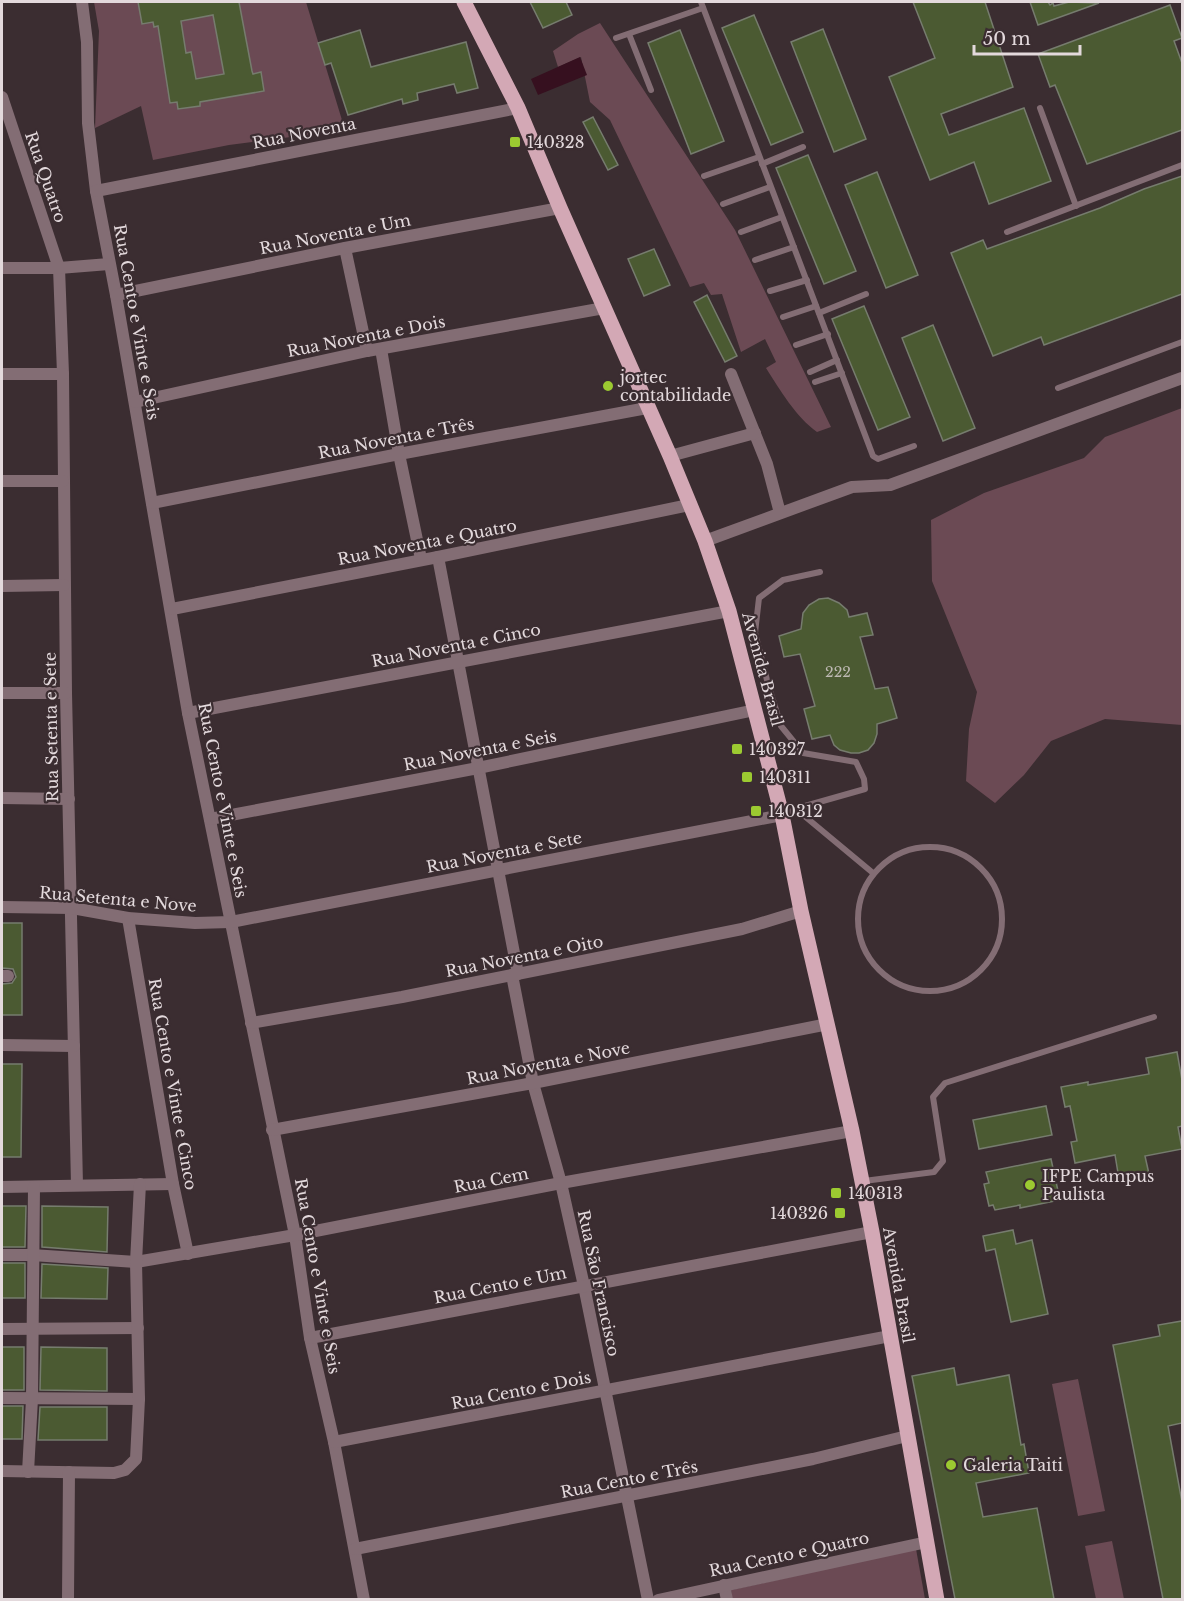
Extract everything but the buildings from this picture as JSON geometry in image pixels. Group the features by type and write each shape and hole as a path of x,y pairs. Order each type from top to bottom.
{"main road":[{"name":"Avenida Brasil","path":"464,2 518,108 705,541 729,611 755,710 789,812 801,911 852,1131 938,1599"}],"street":[{"name":"Rua Cento e Vinte e Seis","path":"82,2 87,42 88,123 96,191 172,609 188,713 272,1130 296,1234 310,1338 334,1442 364,1599"},
{"name":"Rua Quatro","path":"2,97 59,268"},
{"name":"Rua Noventa","path":"96,191 518,108"},
{"name":"Rua Noventa e Um","path":"116,295 345,248 560,208"},
{"path":"345,248 367,351"},
{"path":"2,268 59,268 109,264"},
{"name":"Rua Setenta e Sete","path":"59,268 63,374 64,585 77,1185"},
{"name":"Rua Noventa e Dois","path":"135,402 367,351 604,308"},
{"path":"381,349 399,454 421,559"},
{"path":"2,374 63,374"},
{"path":"731,374 767,464 780,513"},
{"path":"705,541 852,487 890,485 1182,378"},
{"name":"Rua Noventa e Três","path":"152,503 647,408"},
{"path":"670,456 755,433"},
{"path":"2,481 63,481"},
{"name":"Rua Noventa e Quatro","path":"172,609 689,505"},
{"name":"Rua São Francisco","path":"438,557 456,661 498,870 533,1083 561,1183 584,1286 648,1599"},
{"path":"2,586 64,585"},
{"name":"Rua Noventa e Cinco","path":"188,713 729,611"},
{"path":"2,693 66,693"},
{"name":"Rua Noventa e Seis","path":"210,819 478,768 755,710"},
{"path":"2,798 69,799"},
{"name":"Rua Noventa e Sete","path":"231,922 789,812"},
{"name":"Rua Setenta e Nove","path":"2,907 72,908 128,918 195,923 231,922"},
{"name":"Rua Noventa e Oito","path":"251,1023 742,929 801,911"},
{"name":"Rua Cento e Vinte e Cinco","path":"128,918 173,1184 188,1254"},
{"name":"Rua Noventa e Nove","path":"272,1130 533,1083 828,1024"},
{"path":"2,1045 74,1046"},
{"name":"Rua Cem","path":"2,1255 136,1262 852,1131"},
{"path":"2,1471 114,1473 125,1470 136,1460 139,1399 136,1262 140,1184"},
{"path":"2,1187 173,1184"},
{"path":"28,1472 32,1399 34,1187"},
{"name":"Rua Cento e Um","path":"310,1338 872,1232"},
{"path":"2,1329 138,1329"},
{"name":"Rua Cento e Dois","path":"334,1442 890,1336"},
{"path":"2,1398 139,1399"},
{"name":"Rua Cento e Três","path":"355,1549 813,1459 908,1436"},
{"path":"68,1599 69,1472"},
{"name":"Rua Cento e Quatro","path":"658,1599 927,1542"},
{"path":"724,1585 727,1599"}],"lane":[{"path":"616,38 702,5 873,456 878,459 914,446"},
{"path":"629,34 651,90"},
{"path":"1040,108 1076,206"},
{"path":"762,164 803,147"},
{"path":"704,176 759,156"},
{"path":"1007,232 1182,165"},
{"path":"723,204 770,187"},
{"path":"741,232 782,217"},
{"path":"755,260 794,247"},
{"path":"770,291 807,280"},
{"path":"783,317 866,294"},
{"path":"796,345 828,334"},
{"path":"1058,388 1182,342"},
{"path":"810,372 837,360"},
{"path":"815,382 842,373"},
{"path":"789,812 865,789 864,779 856,762 803,753 781,726 755,633 759,598 783,580 820,572"},
{"path":"789,812 873,873"},
{"path":"938,847 961,853 981,867 995,887 1002,911 1000,935 991,957 976,975 956,987 933,991 909,988 888,978 871,961 860,940 857,917 861,894 873,873 891,857 913,848 938,847"},
{"path":"861,1181 934,1172 943,1161 933,1097 945,1083 1154,1017"}],"shaded area":[{"path":"94,2 306,2 345,130 229,145 153,160 141,106 95,128 99,31"},
{"path":"600,23 735,230 831,427 817,432 789,403 766,368 776,362 765,339 741,352 722,294 711,295 704,283 690,287 610,120 590,102 581,57 558,67 553,51 578,34"},
{"path":"580,57 587,75 538,95 531,79"},
{"path":"1182,408 1182,725 1105,719 1051,741 1024,775 995,803 966,781 969,729 977,692 932,581 931,520 984,493 1084,458 1105,437"},
{"path":"1078,1379 1105,1511 1078,1516 1052,1384"},
{"path":"1112,1541 1124,1599 1096,1599 1085,1546"},
{"path":"916,1549 925,1599 732,1599 731,1590"}],"place":[{"name":"140328","path":"515,142"},
{"name":"jortec contabilidade","path":"608,386"},
{"name":"140327","path":"737,749"},
{"name":"140311","path":"747,777"},
{"name":"140312","path":"756,811"},
{"name":"IFPE Campus Paulista","path":"1030,1185"},
{"name":"140313","path":"836,1193"},
{"name":"140326","path":"840,1213"},
{"name":"Galeria Taiti","path":"951,1465"}]}
